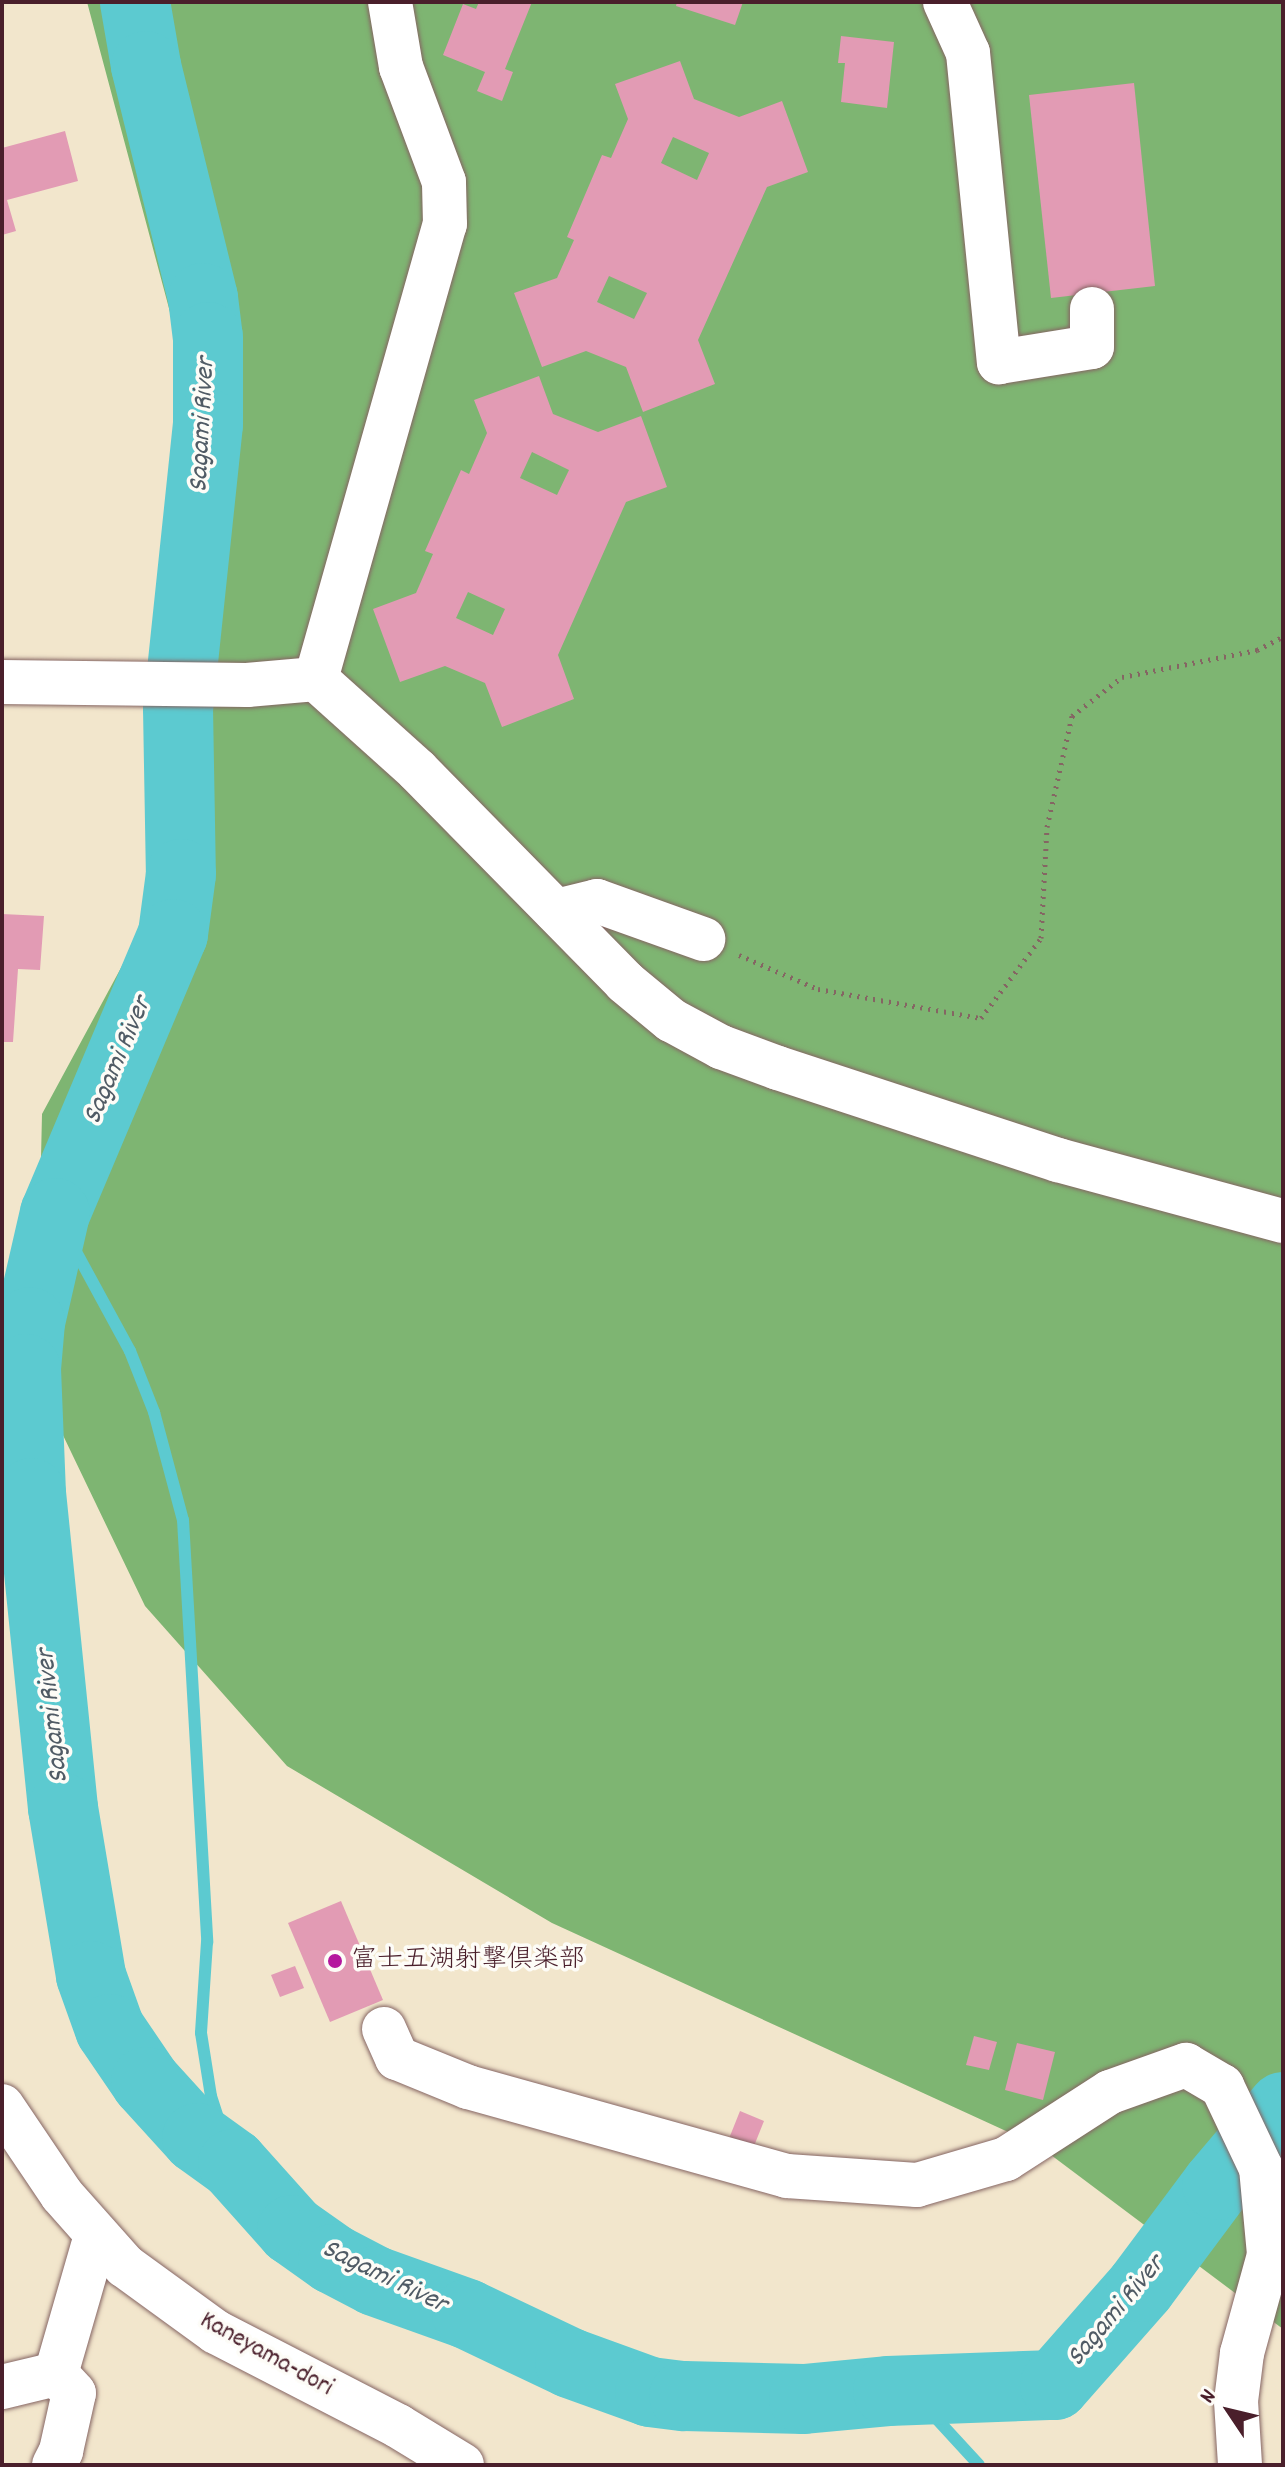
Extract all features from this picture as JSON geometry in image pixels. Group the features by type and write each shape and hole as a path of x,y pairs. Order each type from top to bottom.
{"street":[{"path":"316,679 445,224 444,182 401,67 390,2"},
{"path":"945,2 968,53 999,362 1092,347 1092,309"},
{"path":"2,682 247,685 316,679 417,770 625,982 671,1020 721,1047 1058,1160 1283,1221"},
{"path":"556,911 597,901 703,939"},
{"path":"384,2029 397,2058 468,2087 787,2176 917,2185 1006,2159 1110,2092 1186,2065 1222,2086 1261,2168 1269,2255 1242,2353 1236,2401 1240,2465"},
{"name":"Kaneyama-dori","path":"2,2106 62,2195 125,2266 216,2332 398,2426 462,2465"},
{"path":"56,2374 96,2235"},
{"path":"2,2387 56,2374"},
{"path":"54,2465 61,2451 74,2393 56,2374"}],"path":[{"path":"703,939 818,989 981,1018 1041,938 1047,827 1072,716 1122,677 1257,650 1283,637"}],"green space":[{"path":"87,2 1283,2 1283,2329 1039,2146 552,1923 287,1766 145,1606 36,1379 42,1114 189,842 212,469"}],"building":[{"path":"479,2 532,2 505,69 513,72 502,101 477,91 485,72 443,55 463,4 476,9"},
{"path":"677,2 743,2 735,25 676,6"},
{"path":"841,36 894,42 887,108 841,102 845,63 838,63"},
{"path":"680,61 694,99 739,117 782,101 808,172 767,187 698,340 715,384 643,412 626,367 586,351 542,367 514,293 557,278 574,240 567,237 602,155 611,158 628,119 615,84","holes":["673,137 709,153 697,180 661,163","609,276 647,293 634,319 597,302"]},
{"path":"1134,83 1155,286 1051,298 1029,95"},
{"path":"65,131 78,181 7,200 16,231 2,235 2,148"},
{"path":"539,376 553,414 598,432 641,416 667,487 626,502 558,655 574,699 502,727 485,683 445,666 400,682 373,609 416,593 433,554 425,551 461,470 469,474 487,433 474,400","holes":["532,452 569,470 557,495 520,478","468,592 505,609 493,635 456,618"]},
{"path":"2,914 44,916 40,970 18,969 13,1042 2,1042"},
{"name":"富士五湖射撃倶楽部","path":"341,1901 383,2000 330,2022 288,1923"},
{"path":"295,1966 304,1988 280,1997 271,1975"},
{"path":"974,2036 997,2042 989,2070 966,2065"},
{"path":"1017,2043 1055,2052 1043,2100 1005,2090"},
{"path":"740,2111 764,2121 750,2156 726,2146"}],"waterway":[{"name":"Sagami River","path":"135,2 146,66 203,298 208,337 208,424 178,708 181,874 173,934 55,1213 30,1322 26,1369 31,1493 63,1808 91,1976 110,2029 146,2082 197,2138 233,2164 292,2230 333,2259 375,2281 467,2314 570,2363 650,2392 684,2396 804,2399 888,2391 1055,2385 1141,2287 1217,2185 1283,2107"},
{"path":"55,1213 130,1351 154,1412 183,1520 207,1942 201,2033 211,2096 233,2164"},
{"path":"911,2391 979,2465"}],"place":[{"name":"富士五湖射撃倶楽部","path":"335,1961"}]}
